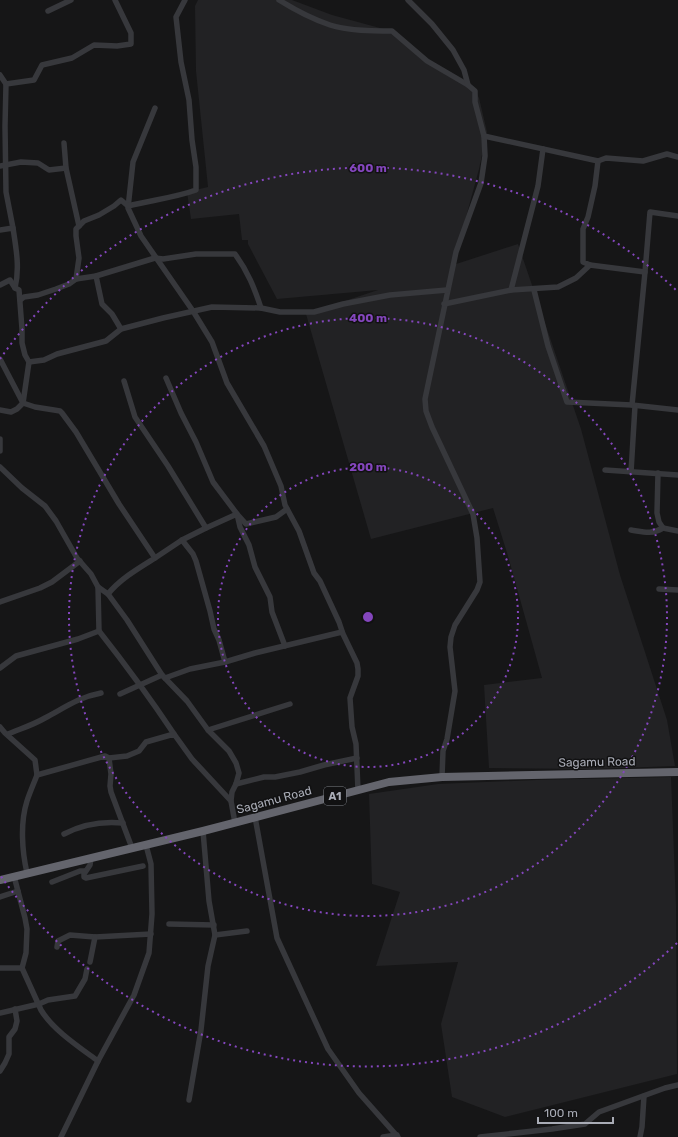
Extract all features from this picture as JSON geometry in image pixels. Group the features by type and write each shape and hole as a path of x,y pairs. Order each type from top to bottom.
{"highway":[{"name":"Sagamu Road","path":"0,880 203,831 390,782 442,777 678,772"}],"street":[{"path":"48,11 71,0"},
{"path":"6,84 34,80 42,65 72,58 94,45 117,46 131,44 131,33 115,0"},
{"path":"128,206 178,196 196,190 196,167 189,100 181,62 176,17 185,0"},
{"path":"279,0 294,9 331,25 370,31 392,31 427,61 468,85 475,91 475,102 484,136 485,156 481,183 456,252 424,406 432,427 473,514 477,538 480,582 478,590 455,625 450,637 455,691 447,739 443,752 442,777"},
{"path":"408,0 432,24 453,50 464,70 468,85"},
{"path":"0,75 6,84 2,166 17,258 18,275 15,288"},
{"path":"128,206 133,162 155,108"},
{"path":"484,136 598,161 606,158 643,161 667,154 678,157"},
{"path":"64,143 66,168 79,226"},
{"path":"511,290 538,186 543,149"},
{"path":"598,161 595,186 588,217 583,229 583,262 590,265 645,272"},
{"path":"2,166 21,162 38,163 49,170 66,168"},
{"path":"76,278 79,258 76,229 84,221 99,215 121,200 128,206 141,236 155,258 193,311 212,342 227,382 264,446 281,486 287,509 299,531 314,573 323,587 357,663 358,676 350,698 352,727 356,744 358,790"},
{"path":"631,472 633,405 650,212 678,216"},
{"path":"0,230 13,228"},
{"path":"20,300 24,297 56,290 69,284 76,278 96,276 155,258 163,259 196,254 235,254 244,267 253,285 261,308"},
{"path":"444,304 511,290 534,290 558,287 576,278 590,265"},
{"path":"96,276 102,304 112,314 121,329"},
{"path":"0,285 10,280 14,283 15,288 19,290 22,343 25,355 29,362 23,403 11,412 0,410"},
{"path":"29,362 44,360 58,354 106,341 121,329 212,307 261,308 280,312 314,312 343,304 390,295 448,290"},
{"path":"534,290 548,346 567,402 633,405 678,410"},
{"path":"0,359 23,403 35,407 60,411 62,413 76,432 119,504 155,558"},
{"path":"166,378 180,413 196,442 213,482 246,524 276,517 287,509"},
{"path":"124,381 135,417 168,466 206,528"},
{"path":"0,439 0,451"},
{"path":"0,467 22,488 45,506 56,521 73,552 91,574 98,587 108,594 164,676 186,701 208,730 229,750 236,763 239,773 230,801 235,822"},
{"path":"604,470 678,475"},
{"path":"658,473 657,513 659,522 663,528"},
{"path":"108,594 119,583 182,540 237,514"},
{"path":"237,514 240,527 249,545 255,567 270,597 272,612 285,646"},
{"path":"631,530 649,533 663,528 678,530"},
{"path":"182,540 196,560 214,629 225,662"},
{"path":"0,602 40,588 52,582 80,561"},
{"path":"98,587 98,631 133,674 139,685 192,759 230,801"},
{"path":"659,589 678,590"},
{"path":"0,668 16,656 78,640 98,631"},
{"path":"120,694 164,676 342,632"},
{"path":"4,734 38,722 87,696 101,693"},
{"path":"208,730 290,704"},
{"path":"0,727 4,734 35,760 37,774 26,803 22,831 23,855 27,873"},
{"path":"37,774 104,756 109,758 127,756 139,752 146,742 174,734"},
{"path":"109,758 111,792 132,848"},
{"path":"236,784 264,777 275,777 300,772 357,758"},
{"path":"255,817 277,938 328,1049 359,1093 398,1136"},
{"path":"64,834 89,824 106,822 123,823"},
{"path":"189,1100 202,1030 208,966 215,935 209,901 203,831"},
{"path":"61,1137 98,1061 134,995 149,953 152,914 150,864 146,845"},
{"path":"91,858 90,865 85,872 84,877 86,878 144,866"},
{"path":"52,882 80,870 85,872"},
{"path":"14,876 25,918 27,940 26,953 22,968 44,1015 71,1041 98,1061"},
{"path":"0,897 18,891"},
{"path":"169,924 214,925"},
{"path":"215,935 247,930"},
{"path":"57,947 58,941 70,935 95,937 151,934"},
{"path":"90,962 95,937"},
{"path":"0,968 22,968"},
{"path":"0,1013 39,1004 44,1001 75,996 85,979 87,969"},
{"path":"29,1006 35,995"},
{"path":"0,1072 9,1054 9,1037 15,1029 17,1021 15,1009"},
{"path":"480,1137 585,1124 599,1112 665,1088 678,1085"},
{"path":"640,1137 644,1096"},
{"path":"384,1137 398,1136"}],"shaded area":[{"path":"198,0 292,0 332,15 391,31 421,59 473,86 479,98 487,132 479,169 453,265 518,244 581,429 620,575 667,720 675,766 593,769 489,768 484,685 542,678 493,508 371,539 306,314 378,290 277,299 248,244 248,240 242,240 239,214 191,219 187,192 208,187 196,71 195,6"},
{"path":"671,777 676,906 677,1074 505,1117 452,1097 441,1024 458,962 376,966 400,892 372,884 369,794 438,784"}]}
